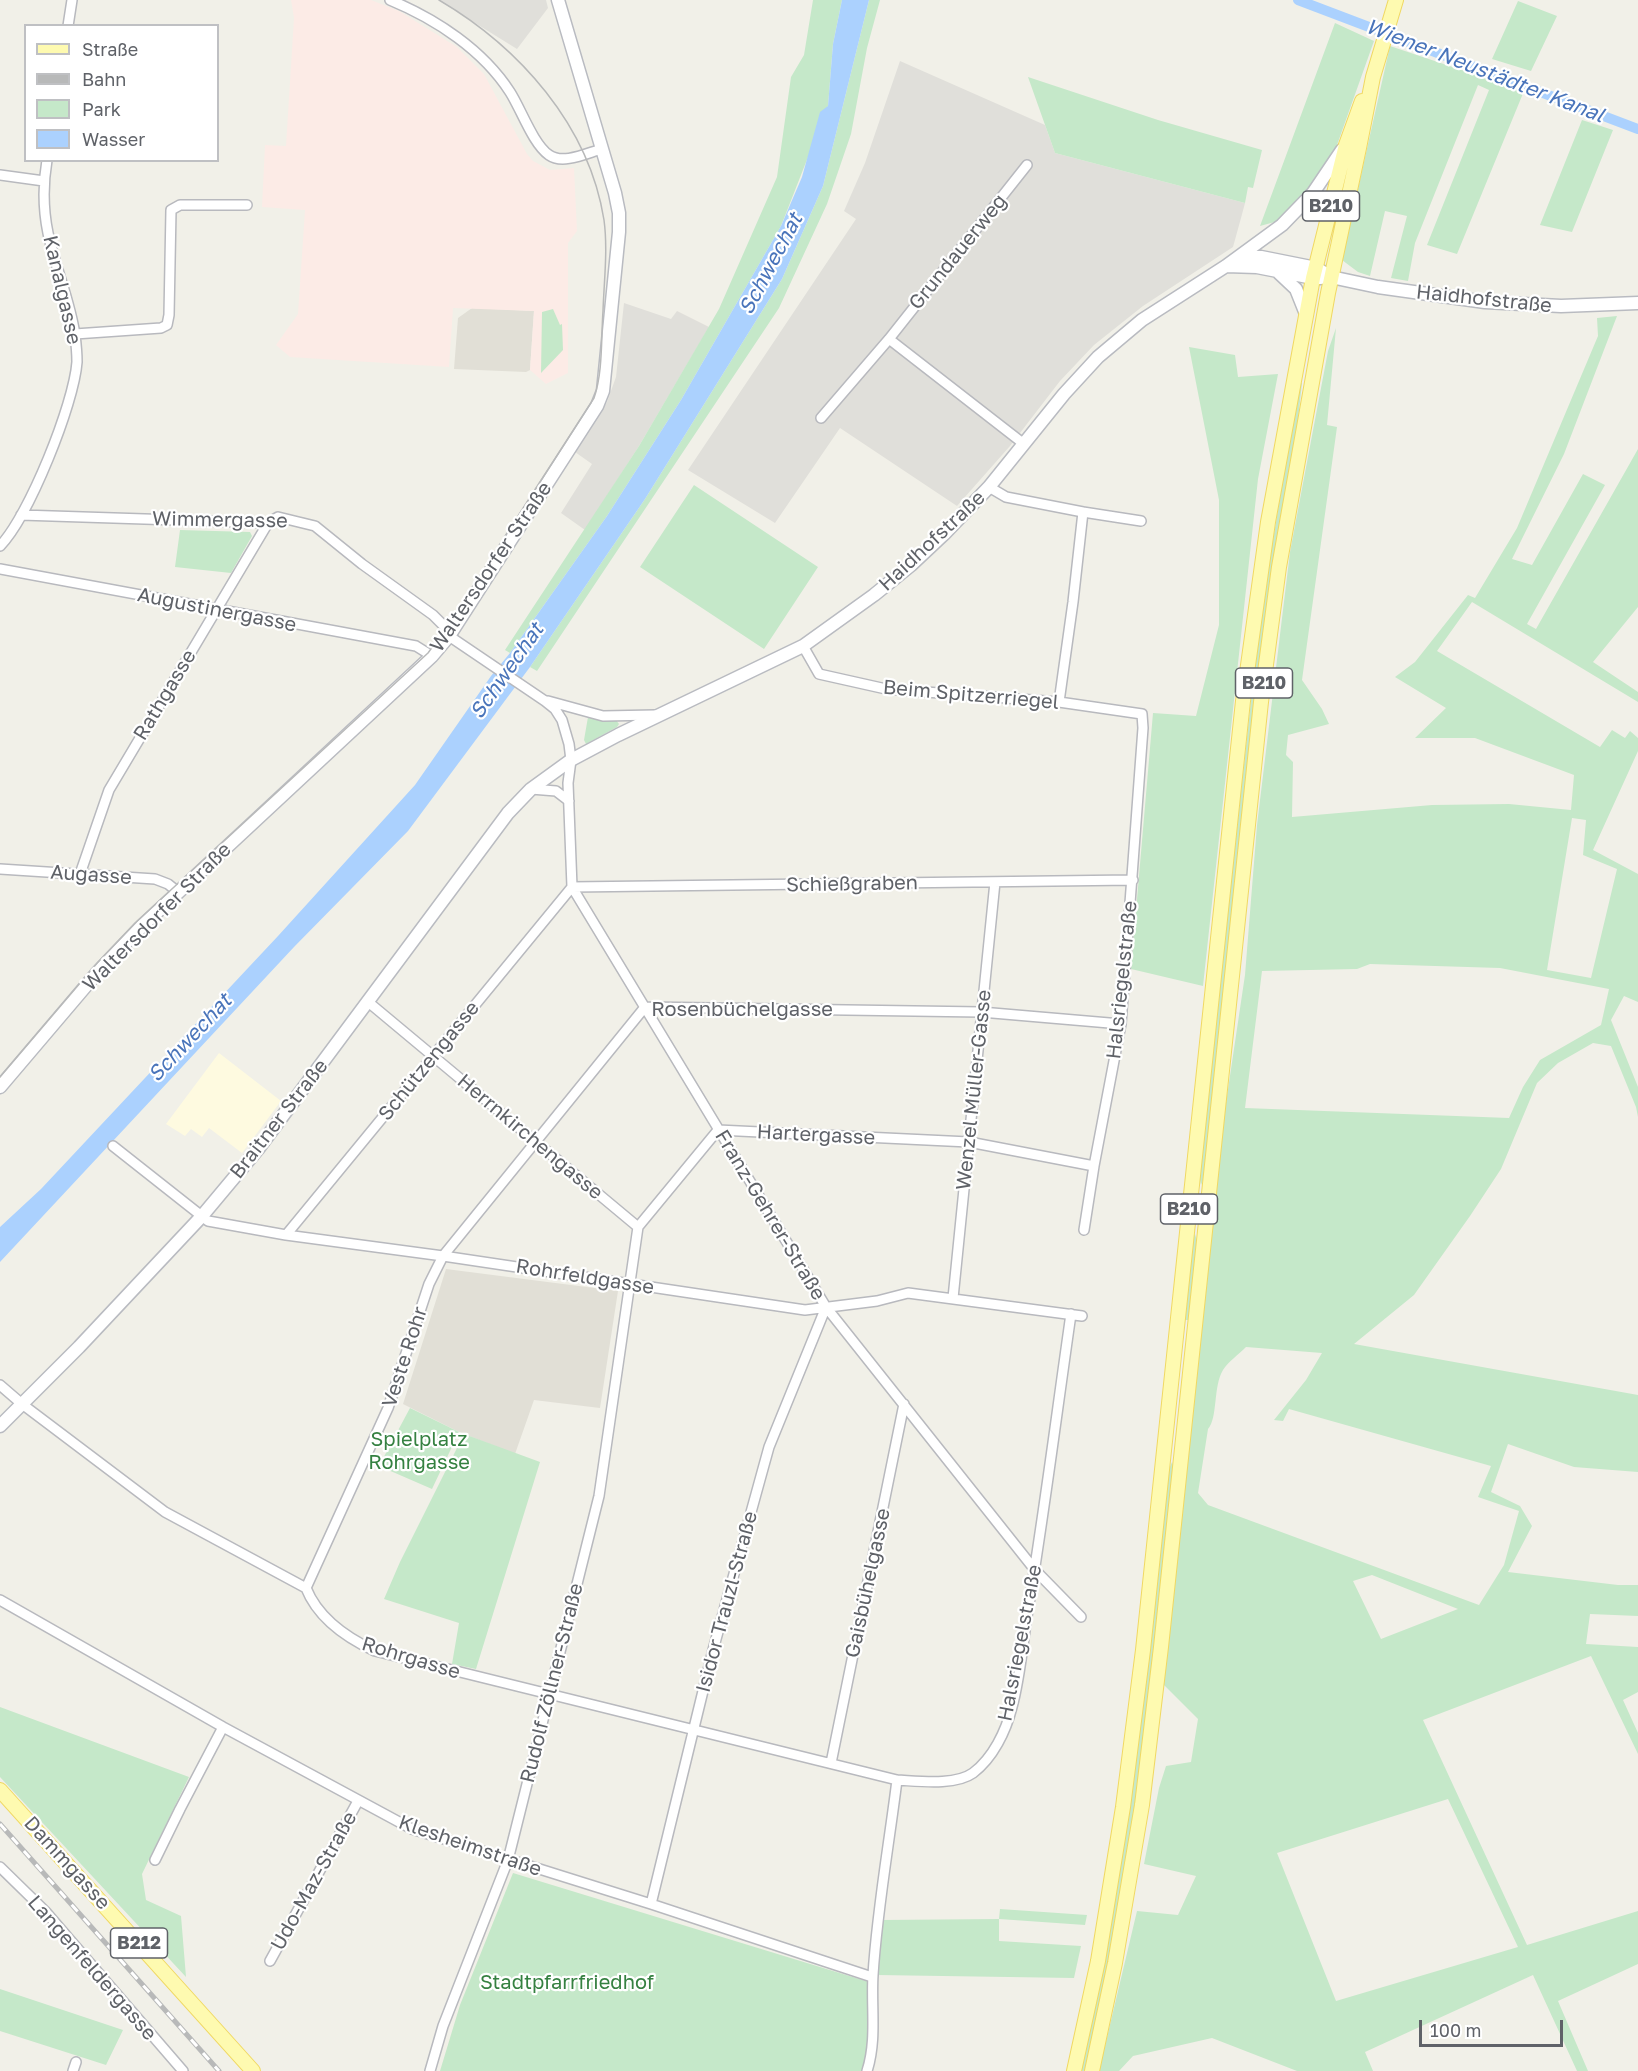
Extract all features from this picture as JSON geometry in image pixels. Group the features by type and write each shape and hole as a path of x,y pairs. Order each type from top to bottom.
{"main road":[{"name":"Waltersdorfer Straße","path":"0,1087 96,974 142,926 432,657 449,636 592,416 600,399 619,232 615,193 558,0"},
{"name":"B210","path":"1074,2071 1098,1961 1124,1807 1143,1650 1243,701 1268,522 1314,273 1346,145 1372,77 1396,0"},
{"name":"B210","path":"1092,2071 1115,1964 1142,1805 1261,702 1291,494 1331,277 1372,77"},
{"name":"Haidhofstraße","path":"661,715 803,646 874,595 911,565 989,487 1064,394 1105,351 1142,320 1226,266 1294,214 1329,172 1346,145"},
{"name":"Haidhofstraße","path":"1240,256 1261,257 1314,273 1377,287 1485,302 1562,306 1638,303"},
{"name":"Haidhofstraße","path":"1226,266 1244,265 1314,273"},
{"name":"Haidhofstraße","path":"1272,270 1282,275 1296,289 1306,314"},
{"name":"Braitner Straße","path":"0,1426 79,1347 202,1216 258,1149 508,813 531,789 571,760 661,715"},
{"name":"Dammgasse","path":"0,1790 253,2071"}],"street":[{"path":"68,24 72,0"},
{"path":"390,0 415,10 460,40 490,65 511,93 541,147 549,155 558,159 570,158 602,149"},
{"name":"Kanalgasse","path":"0,546 7,539 21,515 45,465 66,409 76,362 75,334 48,232 44,181 47,162"},
{"name":"Grundauerweg","path":"821,418 889,339 1027,165"},
{"path":"0,175 44,181"},
{"path":"75,334 161,328 167,324 170,299 171,210 180,205 247,205"},
{"path":"889,339 1024,444"},
{"path":"989,487 1006,497 1141,521"},
{"path":"1059,702 1083,512"},
{"name":"Wimmergasse","path":"21,515 268,524 278,517 315,526 354,558 433,615 446,628 449,636 545,701"},
{"name":"Rathgasse","path":"80,874 109,790 268,524"},
{"name":"Augustinergasse","path":"0,569 416,646 432,657"},
{"name":"Beim Spitzerriegel","path":"803,646 819,674 886,689 1059,702 1142,714 1143,728"},
{"name":"Haidhofstraße","path":"545,701 603,716 661,715"},
{"name":"Franz-Gehrer-Straße","path":"545,701 555,709 562,720 568,738 571,760 568,783 572,886 826,1307 1035,1570 1081,1617"},
{"name":"Halsriegelstraße","path":"1084,1230 1122,1024 1143,728"},
{"path":"531,789 556,791 569,801"},
{"name":"Augasse","path":"0,869 154,879 168,884 178,892"},
{"name":"Schießgraben","path":"572,886 1133,880"},
{"name":"Wenzel Müller-Gasse","path":"953,1298 995,882"},
{"name":"Schützengasse","path":"286,1235 572,886"},
{"name":"Herrnkirchengasse","path":"367,1001 638,1227"},
{"name":"Rosenbüchelgasse","path":"443,1256 645,1007 981,1012 1122,1024"},
{"path":"629,1284 638,1227 718,1130"},
{"name":"Hartergasse","path":"718,1130 969,1142 1094,1166"},
{"name":"Rohrfeldgasse","path":"114,1146 208,1221 286,1235 805,1310 877,1301 908,1293 1082,1316"},
{"name":"Veste Rohr","path":"306,1588 384,1419 429,1284 443,1256"},
{"name":"Rudolf Zöllner-Straße","path":"430,2071 443,2026 508,1860 599,1496 629,1284"},
{"name":"Isidor Trauzl-Straße","path":"651,1904 712,1650 769,1447 826,1307"},
{"name":"Halsriegelstraße","path":"897,1780 931,1782 956,1780 972,1774 993,1750 1004,1731 1012,1707 1035,1570 1071,1314"},
{"name":"Rohrgasse","path":"0,1385 165,1512 306,1588 310,1597 333,1626 356,1642 375,1651 897,1780"},
{"name":"Gaisbühelgasse","path":"831,1762 904,1404"},
{"name":"Klesheimstraße","path":"0,1600 223,1727 412,1829 651,1904 872,1977"},
{"path":"155,1860 223,1727"},
{"path":"867,2071 873,2033 872,1977 897,1780"},
{"name":"Udo-Maz-Straße","path":"270,1961 358,1801"},
{"name":"Langenfeldergasse","path":"0,1867 45,1911 183,2071"}],"shaded area":[{"path":"291,0 371,0 399,11 457,47 484,74 533,161 550,170 574,168 577,231 568,243 568,373 546,384 530,370 534,311 453,308 449,367 290,357 276,345 298,314 305,210 262,207 265,145 286,146 294,18"},
{"path":"438,0 546,0 548,8 517,49"},
{"path":"900,61 1045,125 1055,153 1245,203 1241,218 1233,247 1143,306 1094,345 1060,381 1010,446 957,506 840,428 775,523 688,470 856,219 844,211 865,163"},
{"path":"624,303 671,319 677,311 709,327 639,446 585,530 561,513 592,464 575,452 607,402 616,377"},
{"path":"472,308 534,311 530,370 526,372 454,369 458,318"},
{"path":"219,1053 281,1101 242,1153 209,1128 202,1137 191,1129 185,1136 166,1124"},
{"path":"446,1269 618,1291 600,1408 534,1400 515,1454 459,1432 403,1404"}],"green space":[{"path":"813,0 842,0 833,44 828,106 781,226 681,400 607,516 510,653 505,650 639,446 719,309 777,177 791,77 804,55"},
{"path":"869,0 880,0 867,48 851,134 827,204 779,308 537,671 530,667 645,499 782,279 823,186"},
{"path":"1518,1 1557,16 1531,71 1492,59"},
{"path":"1335,23 1374,41 1337,145 1324,171 1282,220 1260,226"},
{"path":"1390,46 1524,91 1457,254 1427,245 1489,90 1478,85 1415,243 1408,281 1391,278 1407,216 1385,211 1370,276 1358,272 1342,260"},
{"path":"1028,77 1158,120 1262,150 1253,188 1248,187 1245,203 1055,153"},
{"path":"1582,120 1613,130 1572,232 1540,225"},
{"path":"553,309 560,325 562,324 563,350 541,373 542,312"},
{"path":"1617,316 1564,454 1512,559 1532,565 1583,474 1605,485 1527,624 1536,629 1638,449 1638,607 1593,662 1638,692 1638,702 1472,602 1437,651 1600,747 1612,730 1625,738 1630,731 1638,738 1638,751 1593,850 1638,874 1638,1002 1624,996 1611,1020 1638,1087 1638,1117 1611,1046 1593,1043 1558,1063 1537,1083 1501,1169 1414,1295 1354,1344 1638,1395 1638,1472 1574,1467 1508,1444 1491,1492 1520,1506 1532,1526 1508,1572 1618,1585 1638,1585 1638,1616 1590,1614 1586,1644 1638,1647 1638,1692 1623,1700 1638,1733 1638,1754 1591,1656 1423,1720 1527,1945 1638,1911 1638,1964 1558,2001 1588,2071 1577,2071 1533,1975 1365,2052 1373,2071 1297,2071 1212,2038 1133,2056 1119,2071 1099,2071 1137,1911 1178,1915 1196,1876 1144,1864 1159,1788 1166,1766 1191,1762 1198,1719 1163,1684 1224,1116 1245,975 1257,825 1290,552 1328,351 1336,328 1327,425 1337,427 1302,680 1322,709 1329,724 1288,735 1286,755 1293,762 1292,817 1432,805 1509,804 1571,810 1574,775 1475,738 1415,738 1446,708 1395,677 1415,662 1468,595 1475,598 1517,528 1598,336 1597,318","holes":["1572,818 1586,820 1583,855 1617,869 1591,978 1547,970","1370,964 1500,968 1609,989 1601,1025 1540,1060 1523,1087 1509,1118 1245,1108 1262,971 1357,969","1246,1347 1322,1353 1306,1380 1274,1420 1283,1421 1289,1409 1491,1466 1478,1497 1519,1511 1504,1565 1479,1605 1208,1505 1198,1493 1208,1429 1213,1417 1220,1377 1231,1361","1372,1575 1458,1609 1381,1639 1353,1581","1448,1799 1518,1947 1336,2001 1277,1853"]},
{"path":"1189,347 1235,355 1238,377 1278,374 1258,479 1203,986 1131,969 1153,713 1196,716 1219,625 1219,500"},
{"path":"1299,383 1302,383 1297,429 1270,587 1205,1175 1201,1185 1199,1175 1260,618"},
{"path":"694,485 818,567 764,649 640,567"},
{"path":"180,530 250,532 252,536 231,573 175,567"},
{"path":"588,717 616,720 619,724 586,744 584,740"},
{"path":"1195,1234 1198,1245 1189,1320 1184,1320 1191,1242"},
{"name":"Spielplatz Rohrgasse","path":"410,1408 459,1432 432,1489 379,1466"},
{"path":"464,1434 540,1462 476,1669 452,1664 459,1623 384,1599"},
{"path":"1172,1462 1174,1469 1161,1603 1140,1782 1123,1887 1086,2071 1080,2071 1120,1871 1134,1778 1165,1497"},
{"path":"0,1707 189,1777 142,1874 146,1900 181,1916 186,1977 0,1777"},
{"name":"Stadtpfarrfriedhof","path":"513,1873 869,1982 869,2031 863,2071 440,2071 460,2005"},
{"path":"1000,1909 1087,1915 1085,1925 999,1919"},
{"path":"999,1919 999,1941 1081,1946 1074,1978 877,1975 881,1920"},
{"path":"0,1989 123,2030 106,2065 0,2031"}],"water":[{"name":"Schwechat","path":"842,0 869,0 823,186 782,279 645,499 530,667 408,831 294,947 0,1262 0,1227 41,1189 278,936 415,785 607,516 681,400 781,226 802,177 820,112 828,106 833,44"}],"waterway":[{"name":"Wiener Neustädter Kanal","path":"1298,0 1638,129"}],"tram line":[{"path":"0,1077 98,962 135,923 428,653 594,398 601,355 606,243 604,220 596,185 583,152 566,121 546,92 496,41 439,0"}],"railway":[{"path":"0,1824 219,2071"}]}
